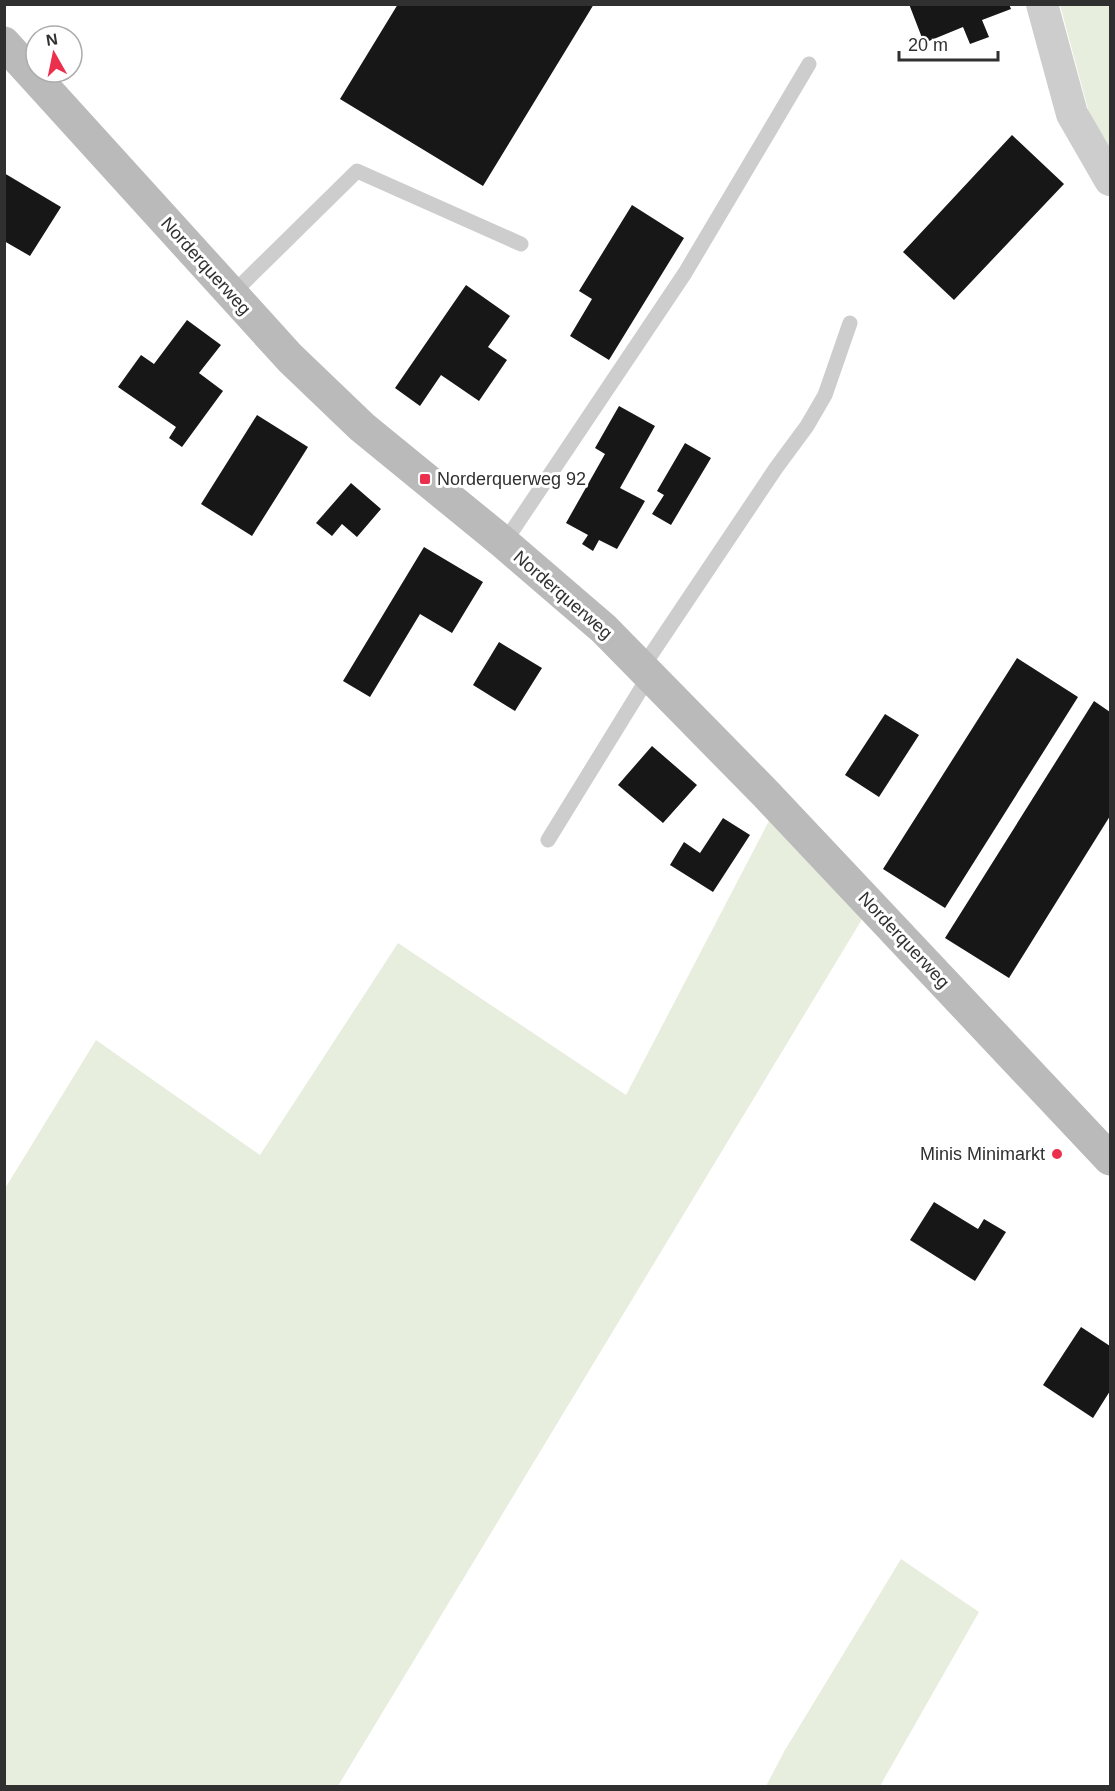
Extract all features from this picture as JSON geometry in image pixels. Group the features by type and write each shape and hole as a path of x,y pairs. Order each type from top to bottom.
{"street":[{"path":"1042,4 1072,114 1110,180"},
{"name":"Norderquerweg","path":"4,43 290,358 362,427 504,543 604,630 766,794 1110,1160"}],"lane":[{"path":"504,543 685,273 809,64"},
{"path":"232,294 357,171 520,244"},
{"path":"548,840 645,672 776,468 807,426 825,395 850,323"}],"green space":[{"path":"1060,5 1110,5 1110,151 1089,113"},
{"path":"770,819 864,916 338,1786 5,1786 4,1190 96,1040 260,1155 398,943 626,1095"},
{"path":"901,1559 979,1612 880,1786 766,1786 785,1750"}],"building":[{"path":"398,4 594,4 483,186 340,99"},
{"path":"909,4 1009,4 1011,9 982,20 989,37 970,44 963,27 924,43"},
{"path":"1012,135 1064,184 954,300 903,252"},
{"path":"4,173 61,207 30,256 4,241"},
{"path":"632,205 684,238 609,360 570,336 592,299 579,291"},
{"path":"466,285 510,316 488,347 507,360 479,401 441,375 420,406 395,388"},
{"path":"187,320 221,345 199,373 223,391 182,447 169,438 176,427 118,387 141,355 154,364"},
{"path":"619,406 655,426 620,488 645,501 617,549 599,540 593,551 582,544 588,535 566,523 605,454 595,448"},
{"path":"257,415 308,447 252,536 201,504"},
{"path":"685,443 711,458 671,525 652,514 664,495 657,491"},
{"path":"351,483 381,509 357,537 342,524 332,536 316,523"},
{"path":"424,547 483,582 452,633 420,614 370,697 343,681"},
{"path":"499,642 542,668 515,711 473,685"},
{"path":"1017,658 1078,697 945,908 883,869"},
{"path":"1094,701 1110,712 1110,816 1009,978 945,938"},
{"path":"885,714 919,735 879,797 845,775"},
{"path":"652,746 697,785 663,823 618,785"},
{"path":"723,818 750,835 713,892 670,865 684,842 700,853"},
{"path":"934,1202 978,1229 984,1219 1006,1232 975,1281 910,1240"},
{"path":"1081,1327 1110,1346 1110,1391 1093,1418 1043,1385"}],"place":[{"name":"Norderquerweg 92","path":"425,479"},
{"name":"Minis Minimarkt","path":"1057,1154"}]}
